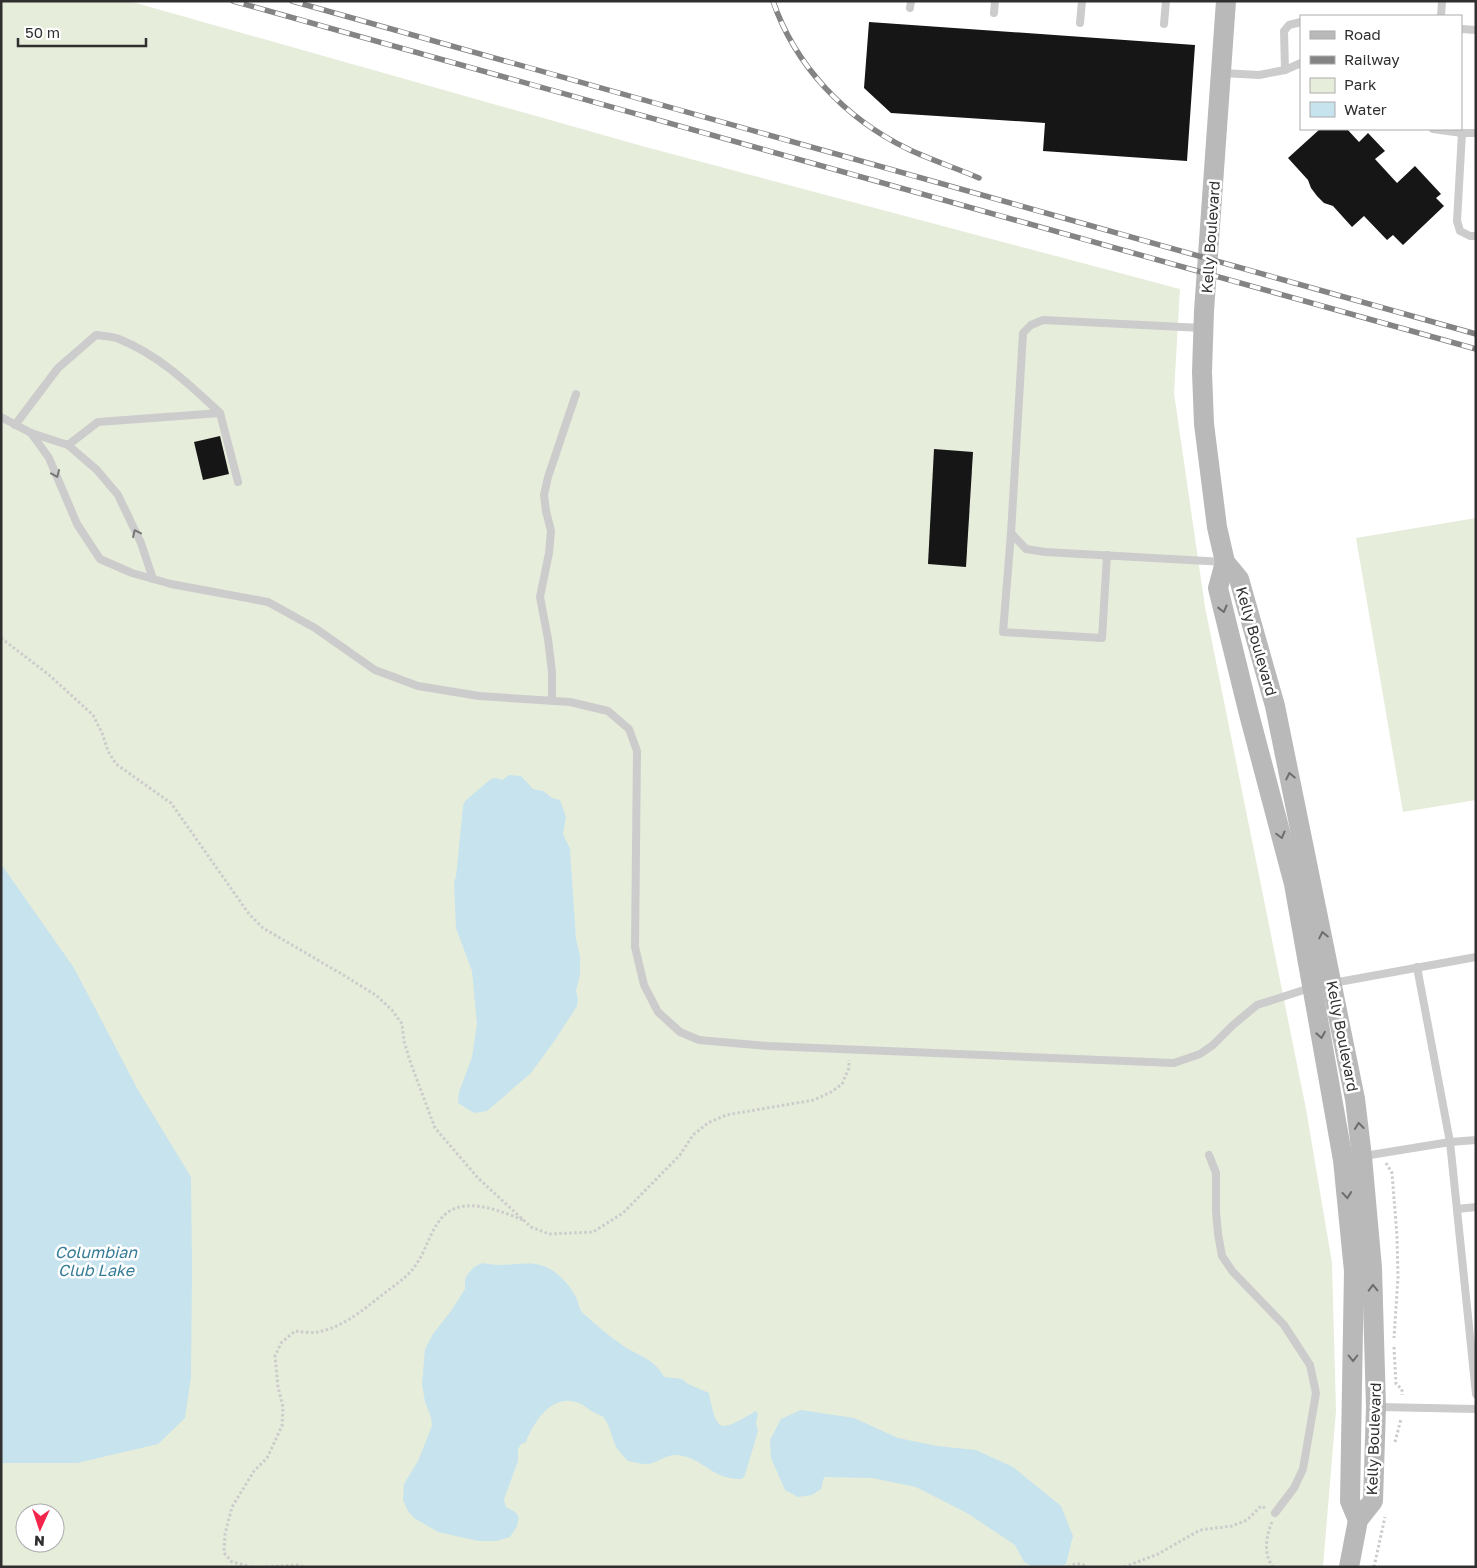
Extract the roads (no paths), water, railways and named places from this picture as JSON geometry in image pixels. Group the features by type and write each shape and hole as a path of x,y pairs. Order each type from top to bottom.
{"street":[{"name":"Kelly Boulevard","path":"1226,1 1204,328 1202,372 1204,424 1217,527 1226,562 1239,579 1275,706 1356,1099 1372,1268 1376,1407 1373,1501 1358,1520 1349,1567"},
{"name":"Kelly Boulevard","path":"1226,562 1218,588 1294,884 1343,1160 1354,1272 1350,1501 1358,1520"},
{"path":"1312,987 1332,983"}],"lane":[{"path":"994,13 995,1"},
{"path":"1080,23 1082,1"},
{"path":"1164,24 1166,1"},
{"path":"1441,15 1442,1"},
{"path":"1285,70 1284,31 1289,25 1300,22"},
{"path":"1462,29 1476,30"},
{"path":"1221,73 1259,75 1285,70 1300,63"},
{"path":"1443,130 1476,133"},
{"path":"1462,132 1457,221 1460,231 1470,236 1476,236"},
{"path":"1107,556 1102,638 1004,632 1023,333 1031,325 1043,320 1204,328"},
{"path":"15,424 58,368 96,335 118,338 150,354 179,374 220,413 238,482"},
{"path":"552,701 552,672 540,597 549,553 551,531 544,495 548,477 576,394"},
{"path":"68,445 98,422 220,413"},
{"path":"1,417 31,433 68,445 97,470 118,495 141,543 153,579"},
{"path":"31,433 49,458 77,524 100,559 132,573 180,586 268,602 316,628 375,670 418,686 479,696 570,702 608,711 629,729 637,751 636,947 644,985 658,1012 680,1032 699,1040 768,1046 1174,1063 1200,1054 1214,1046 1233,1025 1257,1005 1312,987"},
{"path":"1011,533 1026,549 1045,552 1226,562"},
{"path":"1332,983 1476,957"},
{"path":"1417,967 1450,1142 1476,1394"},
{"path":"1362,1157 1450,1142 1476,1140"},
{"path":"1209,1155 1216,1173 1216,1212 1222,1256 1233,1272 1284,1325 1310,1366 1316,1393 1303,1469 1294,1488 1275,1512"},
{"path":"1457,1208 1476,1207"},
{"path":"1376,1407 1476,1409"}],"water":[{"path":"509,775 521,776 533,789 543,791 552,798 560,800 566,817 563,834 570,849 576,939 580,956 580,975 576,991 578,999 577,1006 531,1073 487,1111 474,1113 458,1103 459,1092 472,1057 477,1024 472,971 456,928 454,882 465,801 491,779 502,780"},
{"name":"Columbian Club Lake","path":"1,864 74,968 138,1090 191,1177 191,1377 185,1418 158,1444 77,1463 1,1463"},
{"path":"482,1263 501,1265 532,1264 543,1266 553,1271 570,1288 582,1312 607,1334 651,1362 664,1377 682,1379 688,1384 709,1393 715,1417 722,1426 735,1423 756,1411 758,1414 756,1423 758,1431 745,1475 742,1479 723,1476 695,1460 677,1455 647,1464 628,1461 616,1447 603,1417 583,1405 573,1401 564,1401 547,1409 535,1424 526,1442 521,1444 518,1449 518,1461 504,1499 506,1507 515,1512 519,1517 517,1526 510,1537 496,1541 478,1541 438,1532 414,1518 403,1500 404,1484 418,1461 432,1426 422,1384 425,1349 433,1334 465,1289 467,1275 474,1267"},
{"path":"801,1410 854,1418 898,1438 937,1446 976,1450 1013,1467 1061,1506 1073,1536 1066,1564 1060,1567 1033,1567 1024,1562 1015,1545 967,1513 916,1487 872,1478 824,1477 821,1489 812,1495 798,1497 785,1490 771,1458 770,1440 781,1419"}],"railway":[{"path":"233,1 1476,349"},
{"path":"292,1 1476,334"},
{"path":"773,1 783,25 809,68 844,106 885,137 926,157 979,178"}]}
